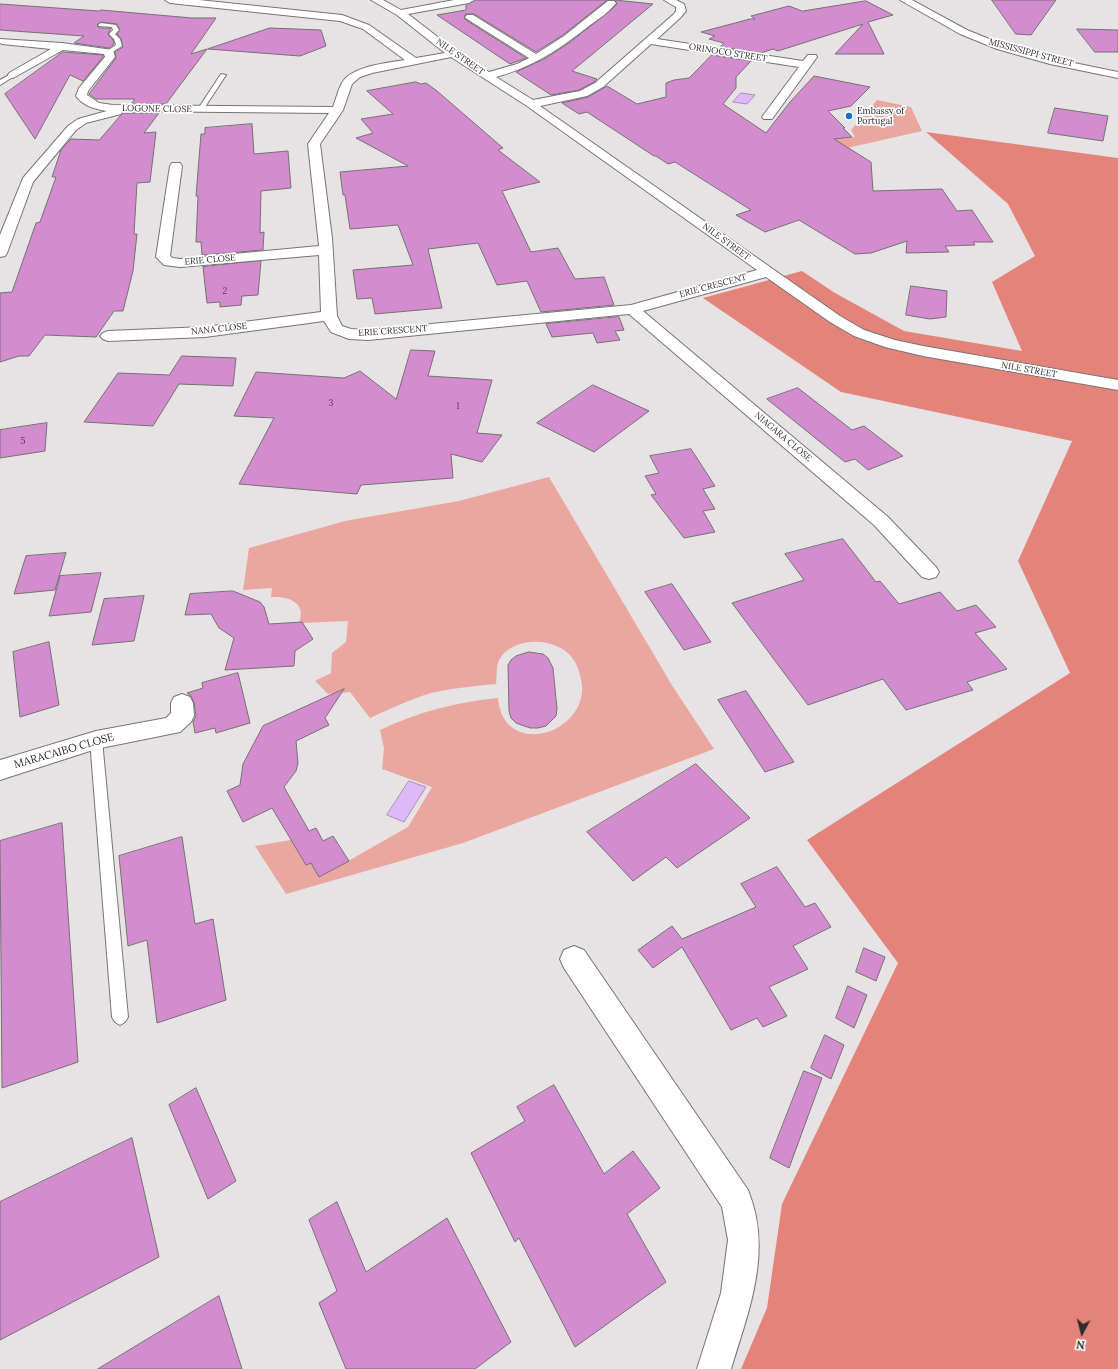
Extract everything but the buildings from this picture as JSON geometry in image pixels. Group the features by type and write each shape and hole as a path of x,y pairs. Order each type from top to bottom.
{"street":[{"path":"170,0 288,11 342,18 366,27 413,61"},
{"name":"NILE STREET","path":"376,0 400,13 453,54 531,104 766,272 835,319 859,333 891,344 923,351 1118,385"},
{"path":"400,13 469,0"},
{"path":"531,104 583,94 600,85 650,41 681,11 681,6 669,0"},
{"name":"MISSISSIPPI STREET","path":"905,0 948,24 984,41 1039,58 1118,75"},
{"path":"488,76 519,66 536,58 593,19 611,3"},
{"path":"470,17 536,58"},
{"path":"1,41 62,46 109,52"},
{"name":"ORINOCO STREET","path":"650,41 809,61 768,117"},
{"path":"13,75 62,46"},
{"name":"LOGONE CLOSE","path":"109,52 110,57 83,90 81,96 88,102 97,106 138,109 338,110"},
{"path":"329,316 325,250 314,144 338,110 347,83 356,76 369,70 453,54"},
{"path":"0,253 27,181 72,128 82,121 97,116 138,109"},
{"name":"ERIE CLOSE","path":"176,166 164,257 169,262 180,263 325,250"},
{"name":"ERIE CRESCENT","path":"329,316 336,329 349,334 368,335 632,308 766,272"},
{"name":"NIAGARA CLOSE","path":"632,308 881,520 929,572"},
{"name":"NANA CLOSE","path":"108,336 205,332 329,316"},
{"name":"MARACAIBO CLOSE","path":"0,770 96,740 172,726 184,716 182,703"},
{"path":"574,959 737,1201 744,1240 738,1293 714,1369"}],"lane":[{"path":"101,25 114,26 116,30 112,34 117,39 119,46 109,52"},
{"path":"0,82 13,75"},
{"path":"201,109 223,75"},
{"path":"96,740 120,1017"}],"shaded area":[{"path":"741,93 755,95 747,104 733,102"},
{"path":"877,100 911,107 922,131 821,154 793,132 845,138 855,137 851,130"},
{"path":"926,132 1118,158 1118,1369 741,1369 767,1308 782,1204 898,963 807,840 1070,673 1018,561 1072,441 841,392 703,298 802,271 835,293 904,331 1022,351 992,282 1035,256 1008,204"},
{"path":"549,477 673,687 714,749 463,843 286,894 255,846 291,840 306,865 311,863 320,877 408,827 432,787 382,769 384,748 380,730 423,713 452,705 498,698 503,717 514,729 528,734 543,733 558,727 571,717 580,702 582,685 576,665 573,659 566,652 557,646 547,643 525,643 514,646 499,660 496,684 455,688 423,695 370,718 350,692 328,694 315,681 331,673 332,653 346,642 348,621 299,623 301,616 298,605 289,599 271,597 272,588 243,590 249,548 345,521 459,501"},
{"path":"409,781 426,787 404,822 387,815"}],"place":[{"name":"Embassy of Portugal","path":"849,116"}]}
